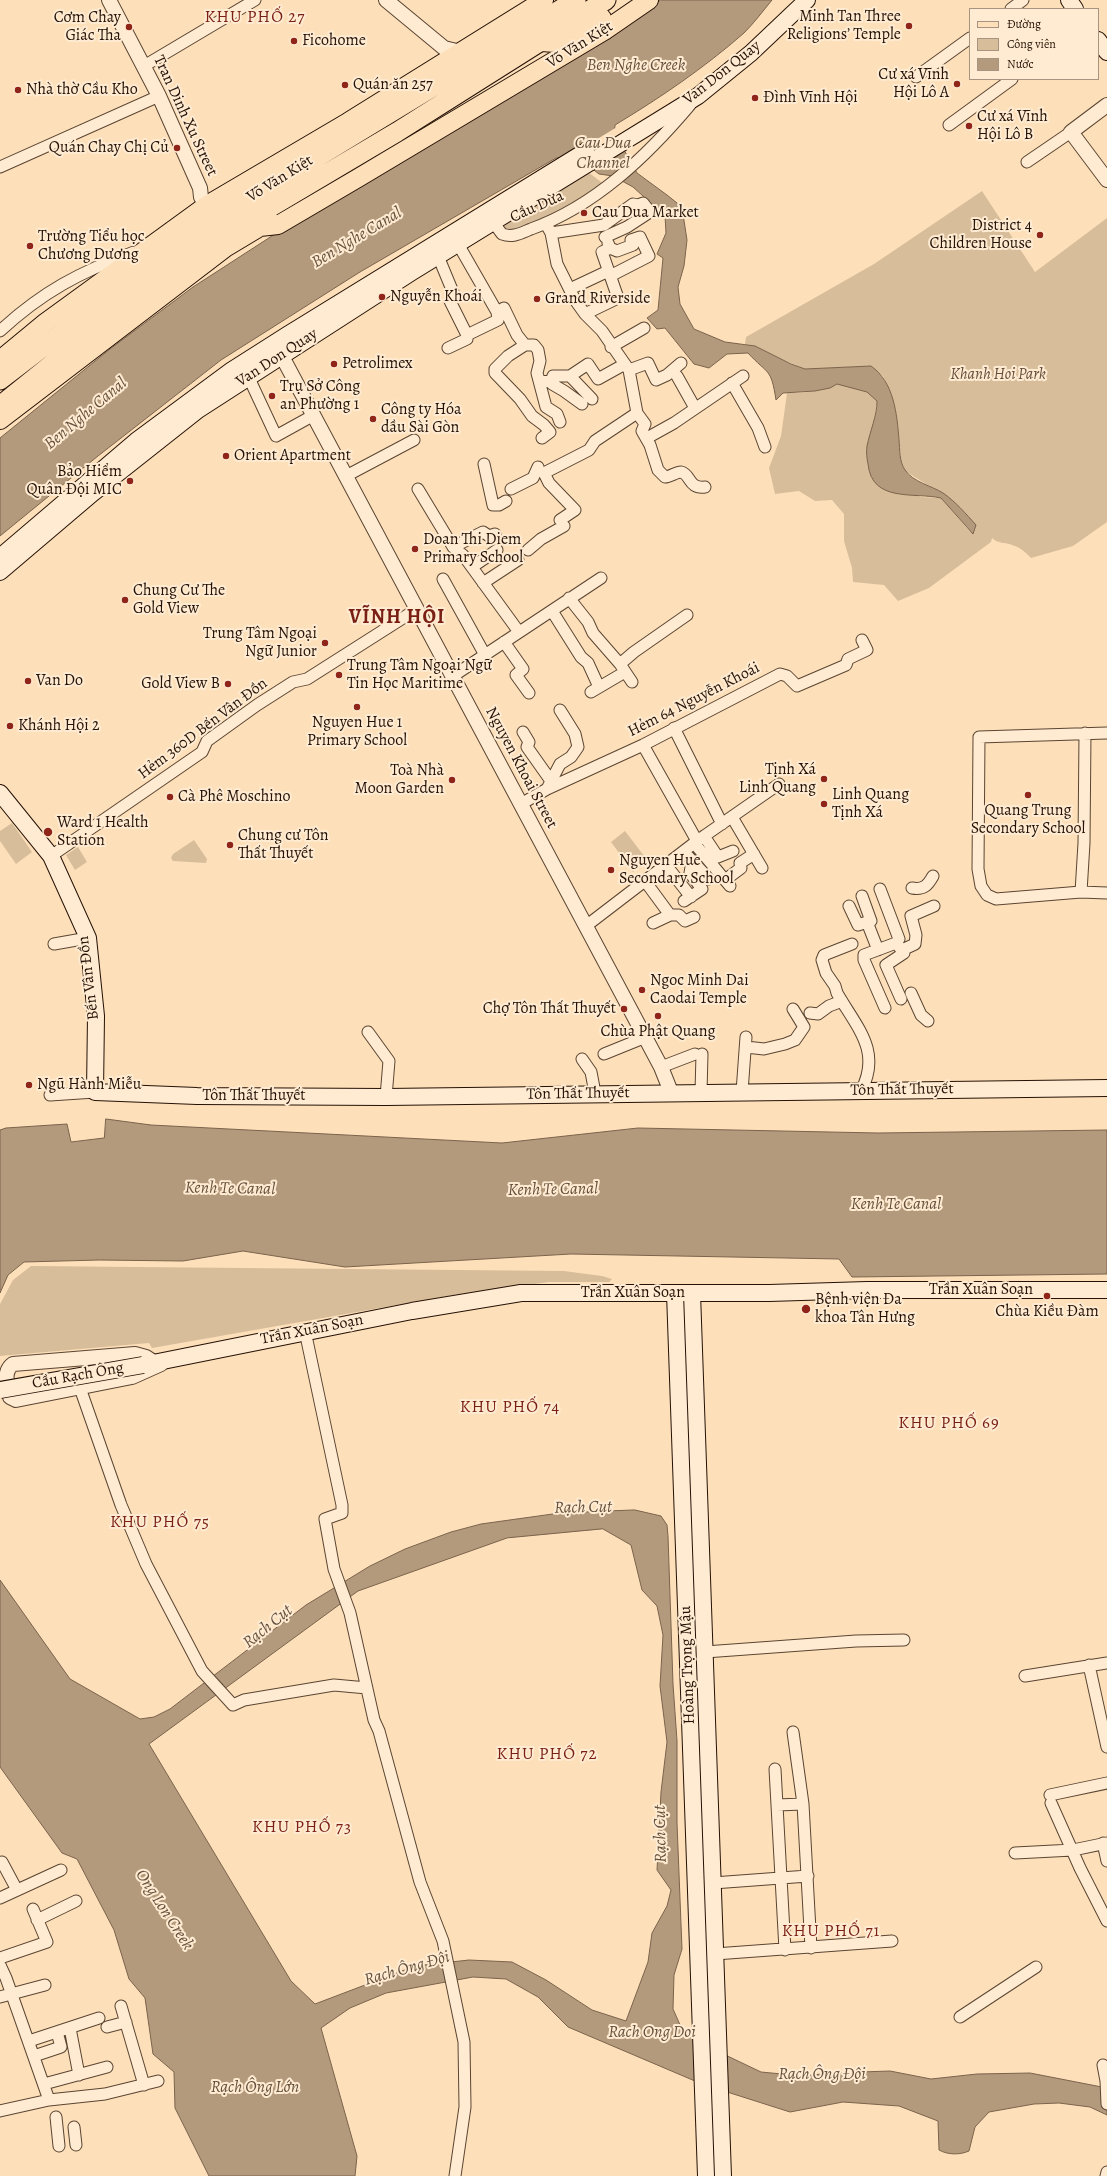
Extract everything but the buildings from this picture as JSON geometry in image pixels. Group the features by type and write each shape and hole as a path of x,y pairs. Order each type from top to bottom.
{"highway":[{"name":"Võ Văn Kiệt","path":"0,380 120,288 576,0"},
{"name":"Võ Văn Kiệt","path":"0,406 217,228 336,167 397,132 606,0"}],"main road":[{"name":"Võ Văn Kiệt","path":"0,420 19,405 217,228 449,55 544,0"},
{"path":"541,42 556,44 595,22 628,0"},
{"name":"Võ Văn Kiệt","path":"0,360 46,322 142,252 217,228 278,225 604,31 649,0"},
{"name":"Van Don Quay","path":"628,133 722,66 763,31 793,0"},
{"name":"Van Don Quay","path":"628,133 698,96 751,53 807,0"},
{"path":"1099,41 1107,52"},
{"path":"571,166 628,133"},
{"name":"Van Don Quay","path":"0,556 136,442 195,396 458,244 493,222 571,166"},
{"name":"Van Don Quay","path":"0,572 151,445 198,410 248,376 278,349 571,166"},
{"name":"Võ Văn Kiệt","path":"260,227 326,187 336,167"},
{"name":"Võ Văn Kiệt","path":"0,432 19,405"},
{"name":"Bến Vân Đồn","path":"0,793 52,856 88,938 96,1016 95,1092"},
{"name":"Tôn Thất Thuyết","path":"95,1092 197,1096 386,1097 671,1092 1107,1088"},
{"name":"Trần Xuân Soạn","path":"155,1363 305,1331 458,1302 521,1293 675,1294 867,1290 1107,1290"},
{"name":"Hoàng Trọng Mậu","path":"692,1293 723,2176"},
{"name":"Hoàng Trọng Mậu","path":"675,1294 706,2176"},
{"name":"Cầu Rạch Ông","path":"6,1394 155,1363"},
{"path":"682,1483 699,1482"},
{"path":"688,1652 705,1652"},
{"path":"693,1808 710,1809"},
{"path":"698,1955 715,1954"}],"street":[{"name":"Tran Dinh Xu Street","path":"109,0 159,96 200,188 201,197 217,228"},
{"path":"144,66 255,0"},
{"path":"386,0 449,55"},
{"path":"1012,8 1023,0"},
{"path":"916,77 969,39"},
{"path":"949,125 1011,80"},
{"path":"0,168 159,96"},
{"name":"Cầu Dừa","path":"493,222 502,234 508,236 549,228 598,194 657,142 698,96"},
{"path":"1027,162 1107,105"},
{"path":"1071,132 1107,180"},
{"path":"604,237 627,227 650,212 643,203 638,205 633,204 614,220 600,226 549,228 557,264 570,289 585,314 602,331 611,347 627,367 637,413 644,424 642,431 647,438 662,475 671,477 680,472 684,473 692,485 700,488 705,487"},
{"path":"570,289 604,273 614,274 649,256 640,237 631,240 632,245 617,251 610,248 600,226"},
{"path":"458,244 496,311 498,320 467,334"},
{"path":"585,314 618,298 608,274 602,252 610,248"},
{"path":"0,332 24,308 64,282 105,262 134,252 142,252"},
{"path":"438,256 455,297 450,301 467,334 467,339 448,348"},
{"path":"496,311 504,308 517,335 525,345"},
{"path":"611,347 644,328"},
{"path":"542,438 550,432 544,425 532,416 520,399 495,374 495,369 508,356 525,345 534,346 538,350 540,361 537,374 545,381 587,402 570,376"},
{"name":"Nguyen Khoai Street","path":"278,349 646,1037 661,1067 671,1092"},
{"path":"545,381 553,376 570,376 588,364 598,379 627,367 648,362 656,380 667,375 681,363"},
{"path":"248,376 276,436 314,416"},
{"path":"677,376 695,408"},
{"path":"647,438 674,423 743,376"},
{"path":"545,381 546,407 557,414 560,422"},
{"path":"732,383 758,428 765,447"},
{"path":"511,489 533,478 541,470 589,450 595,442 637,413"},
{"path":"346,476 414,440"},
{"path":"484,464 493,505 499,505 506,501"},
{"path":"528,550 562,523 575,510 549,483 541,470"},
{"path":"418,489 453,547 463,555 519,632"},
{"path":"453,547 483,532 489,536 495,534"},
{"path":"472,567 496,550"},
{"path":"483,583 518,560"},
{"path":"453,676 601,578"},
{"path":"443,579 485,655"},
{"path":"569,598 588,622 593,634 623,668 632,682"},
{"name":"Hẻm 360D Bến Vân Đồn","path":"52,856 202,752 208,741 256,705 292,682 307,679 417,609"},
{"path":"552,611 572,641 576,650 588,663 595,689 623,668 634,652 687,615"},
{"name":"Hẻm 64 Nguyễn Khoái","path":"521,804 549,785 643,744 780,674 787,676 797,686 846,665 848,659 867,650 862,640"},
{"path":"504,642 522,669 516,675 529,692"},
{"path":"549,785 560,764 571,757 578,747 575,734 560,710"},
{"path":"674,728 722,824"},
{"path":"523,732 529,742 527,747 549,785"},
{"path":"1081,892 1084,843 1085,733"},
{"path":"1107,733 979,737 978,870 981,886 987,895 996,898 1081,892 1107,893"},
{"path":"643,744 699,840 727,883 741,868 740,863 754,854"},
{"path":"586,926 699,840 779,784"},
{"path":"732,817 762,868"},
{"path":"699,840 718,857 733,851"},
{"path":"684,852 695,865 699,866 709,879"},
{"path":"666,865 687,899 702,889 690,873 691,867 695,865"},
{"path":"912,888 921,889 926,887 933,876"},
{"path":"645,881 670,915"},
{"path":"880,889 899,939 899,946 904,953 886,966 906,996 921,1015 928,1021"},
{"path":"849,906 858,925 871,921 862,896"},
{"path":"885,1008 864,960 864,955 878,950 915,944 916,935 910,916 934,906"},
{"path":"653,923 670,915 679,915 685,921 694,917"},
{"path":"867,922 878,950"},
{"path":"54,944 88,938"},
{"path":"852,944 824,955 822,960 826,973 836,986 842,1001 867,1046 870,1056 868,1078 861,1091"},
{"path":"810,1013 818,1014 829,1006 842,1001"},
{"path":"742,1092 746,1042 773,1048 795,1040 804,1027 794,1009"},
{"path":"368,1032 389,1061 386,1097"},
{"path":"604,1054 646,1037"},
{"path":"661,1067 698,1054 700,1092"},
{"path":"582,1059 590,1072 595,1093"},
{"name":"Tôn Thất Thuyết","path":"50,1095 95,1092"},
{"path":"305,1331 342,1505 342,1513 325,1519 334,1570 350,1613 374,1720 380,1731 420,1882 443,1941 464,2042 465,2108 455,2176"},
{"path":"6,1394 10,1397 6,1376 7,1371 13,1364 135,1354 146,1357 155,1363"},
{"name":"Trần Xuân Soạn","path":"6,1394 80,1388 143,1374 156,1368 155,1363"},
{"path":"80,1388 121,1505 141,1551 202,1671 233,1705 244,1700 334,1685 367,1688"},
{"path":"705,1652 856,1641 904,1640"},
{"path":"1025,1676 1107,1663"},
{"path":"1089,1666 1107,1747"},
{"path":"793,1732 803,1804 811,1948"},
{"path":"775,1769 785,1950"},
{"path":"1107,1783 1050,1799 1080,1868 1107,1921"},
{"path":"777,1805 803,1804"},
{"path":"1015,1853 1073,1850 1105,1843 1107,1861"},
{"path":"2,1862 18,1890"},
{"path":"0,1898 61,1870"},
{"path":"713,1883 808,1876"},
{"path":"37,1920 76,1900"},
{"path":"0,1958 47,1942 33,1909"},
{"path":"715,1954 892,1941"},
{"path":"0,1965 12,1993 49,2100"},
{"path":"960,2017 1036,1967"},
{"path":"0,1997 45,1985"},
{"path":"121,2006 144,2085"},
{"path":"29,2041 99,2018"},
{"path":"107,2027 126,2022"},
{"path":"70,2028 79,2075"},
{"path":"34,2056 61,2047 57,2032"},
{"path":"1103,2065 1106,2081 1107,2104"},
{"path":"44,2084 107,2066"},
{"path":"5,2110 49,2100 105,2094 158,2081"},
{"path":"56,2117 59,2146"},
{"path":"74,2127 76,2145"},
{"path":"1106,2176 1107,2172"}],"green space":[{"path":"588,172 605,185 575,206 512,233 504,229 507,216"},
{"name":"Khanh Hoi Park","path":"982,191 1035,272 1107,218 1107,522 1073,546 1031,558 1018,547 992,538 991,542 929,588 898,601 884,585 853,582 852,568 844,541 844,514 832,500 815,501 799,491 775,494 769,468 781,436 787,393 819,390 837,384 859,388 870,393 877,401 872,433 867,447 920,497 941,498 971,533 947,497 905,471 901,463 898,427 890,391 883,376 871,366 805,369 745,344 746,337 874,264"},
{"path":"12,823 32,852 16,864 0,841 0,831"},
{"path":"625,831 648,861 633,872 611,842"},
{"path":"194,840 207,859 206,863 173,861 171,858 173,854"},
{"path":"78,847 87,862 75,870 66,855"},
{"path":"31,1266 564,1271 602,1276 612,1279 609,1282 549,1282 454,1295 152,1348 149,1343 0,1356 0,1304 13,1280"}],"water":[{"name":"Ben Nghe Creek","path":"661,0 772,0 744,33 713,58 649,104 615,125 614,138 624,150 637,173 677,203 683,214 687,240 684,266 678,287 680,304 694,329 725,342 755,346 791,364 805,369 871,366 885,381 893,399 903,467 913,478 939,490 957,504 976,525 973,534 941,498 896,493 877,485 871,476 867,446 876,412 877,401 867,392 837,384 830,388 815,391 783,393 776,400 768,372 748,353 727,354 709,368 694,364 665,328 657,329 647,318 658,310 663,258 657,254 666,233 665,216 633,187 613,176 599,174 577,157 556,158 360,272 221,360 98,456 0,536 0,438 110,349 193,287 275,234"},
{"name":"Kenh Te Canal","path":"106,1119 151,1125 502,1143 638,1128 878,1133 1107,1130 1107,1274 852,1277 839,1259 571,1254 345,1267 243,1251 183,1261 99,1260 24,1262 8,1275 0,1293 0,1130 6,1128 67,1124 71,1142 104,1138"},
{"name":"Rạch Ông Lớn","path":"635,1510 661,1516 667,1525 673,1684 677,1741 677,1823 682,1949 674,1975 673,2009 685,2036 699,2039 719,2052 761,2072 803,2076 831,2073 890,2071 931,2079 977,2074 1030,2073 1107,2088 1107,2115 1090,2107 1059,2103 1034,2104 989,2112 975,2127 969,2151 958,2154 950,2154 939,2150 938,2121 899,2106 843,2102 790,2112 702,2084 568,2027 538,1997 506,1979 473,1977 386,1993 350,2008 321,2028 357,2156 355,2176 209,2176 175,2108 174,2072 153,2054 145,1998 129,1979 114,1930 77,1859 62,1853 0,1767 0,1580 70,1679 140,1719 154,1717 170,1709 306,1605 370,1566 405,1549 451,1532 481,1524 560,1513","holes":["603,1529 631,1545 642,1590 657,1606 663,1635 660,1686 667,1742 661,1792 657,1870 671,1890 667,1906 652,1933 648,1962 626,2021 592,2010 546,1980 512,1962 469,1960 415,1966 315,2004 291,1981 149,1744 358,1591 507,1538"]}],"pier":[{"path":"617,127 616,137 624,147 566,158"}],"place":[{"name":"Minh Tan Three Religions’ Temple","path":"909,26"},
{"name":"Cơm Chay Giác Tha","path":"129,27"},
{"name":"Ficohome","path":"294,41"},
{"name":"Cư xá Vĩnh Hội Lô A","path":"957,84"},
{"name":"Quán ăn 257","path":"345,85"},
{"name":"Nhà thờ Cầu Kho","path":"18,90"},
{"name":"Đình Vĩnh Hội","path":"755,98"},
{"name":"Cư xá Vĩnh Hội Lô B","path":"969,126"},
{"name":"Quán Chay Chị Củ","path":"177,148"},
{"name":"Cau Dua Market","path":"584,213"},
{"name":"District 4 Children House","path":"1040,235"},
{"name":"Trường Tiểu học Chương Dương","path":"30,246"},
{"name":"Nguyễn Khoái","path":"382,297"},
{"name":"Grand Riverside","path":"537,299"},
{"name":"Petrolimex","path":"334,364"},
{"name":"Trụ Sở Công an Phường 1","path":"272,396"},
{"name":"Công ty Hóa dầu Sài Gòn","path":"373,419"},
{"name":"Orient Apartment","path":"226,456"},
{"name":"Bảo Hiểm Quân Đội MIC","path":"130,481"},
{"name":"Doan Thi Diem Primary School","path":"415,549"},
{"name":"Chung Cư The Gold View","path":"125,600"},
{"name":"Trung Tâm Ngoại Ngữ Junior","path":"325,643"},
{"name":"Trung Tâm Ngoại Ngữ Tin Học Maritime","path":"339,675"},
{"name":"Van Do","path":"28,681"},
{"name":"Gold View B","path":"228,684"},
{"name":"Nguyen Hue 1 Primary School","path":"357,707"},
{"name":"Khánh Hội 2","path":"10,726"},
{"name":"Tịnh Xá Linh Quang","path":"824,779"},
{"name":"Toà Nhà Moon Garden","path":"452,780"},
{"name":"Quang Trung Secondary School","path":"1028,795"},
{"name":"Cà Phê Moschino","path":"170,797"},
{"name":"Linh Quang Tịnh Xá","path":"824,804"},
{"name":"Ward 1 Health Station","path":"48,832"},
{"name":"Chung cư Tôn Thất Thuyết","path":"230,845"},
{"name":"Nguyen Hue Secondary School","path":"611,870"},
{"name":"Ngoc Minh Dai Caodai Temple","path":"642,990"},
{"name":"Chợ Tôn Thất Thuyết","path":"624,1009"},
{"name":"Chùa Phật Quang","path":"658,1016"},
{"name":"Ngũ Hành Miễu","path":"29,1085"},
{"name":"Chùa Kiều Đàm","path":"1047,1296"},
{"name":"Bệnh viện Đa khoa Tân Hưng","path":"806,1309"}],"district":[{"name":"KHU PHỐ 27","path":"255,18"},
{"name":"VĨNH HỘI","path":"397,618"},
{"name":"KHU PHỐ 74","path":"510,1408"},
{"name":"KHU PHỐ 69","path":"949,1424"},
{"name":"KHU PHỐ 75","path":"160,1523"},
{"name":"KHU PHỐ 72","path":"547,1755"},
{"name":"KHU PHỐ 73","path":"302,1828"},
{"name":"KHU PHỐ 71","path":"831,1932"}],"water label":[{"name":"Cau Dua Channel","path":"603,154"},
{"name":"Ben Nghe Canal","path":"357,238"},
{"name":"Ben Nghe Canal","path":"86,414"},
{"name":"Rạch Cụt","path":"583,1508"},
{"name":"Rạch Cụt","path":"268,1627"},
{"name":"Rạch Cụt","path":"661,1834"},
{"name":"Ong Lon Creek","path":"164,1910"},
{"name":"Rạch Ông Đội","path":"407,1969"},
{"name":"Rach Ong Doi","path":"652,2033"},
{"name":"Rạch Ông Đội","path":"822,2075"}]}
